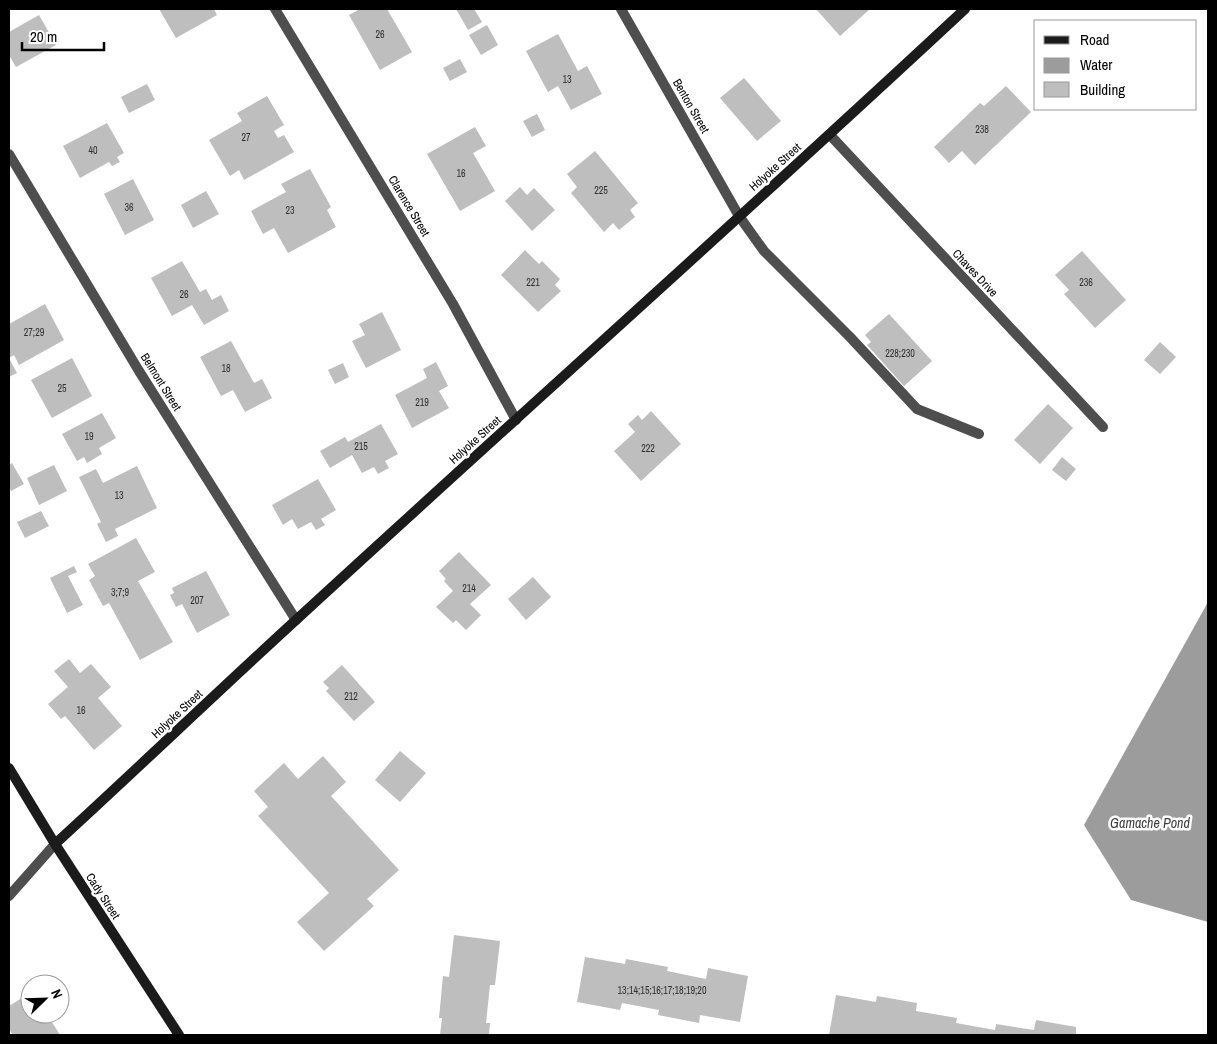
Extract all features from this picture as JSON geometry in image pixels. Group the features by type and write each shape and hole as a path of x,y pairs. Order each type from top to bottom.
{"main road":[{"name":"Holyoke Street","path":"55,844 296,620 966,9"},
{"name":"Cady Street","path":"9,768 55,844 179,1035"}],"street":[{"name":"Clarence Street","path":"275,9 453,304 516,420"},
{"name":"Benton Street","path":"621,9 739,216 764,251 850,337 917,409 979,434"},
{"name":"Chaves Drive","path":"830,134 1103,427"},
{"name":"Belmont Street","path":"9,154 139,371 296,620"},
{"name":"Holyoke Street","path":"9,896 55,844"}],"water":[{"name":"Gamache Pond","path":"1208,602 1208,922 1131,900 1084,825"}],"building":[{"path":"159,9 214,9 217,15 176,38"},
{"path":"360,9 387,9 412,52 380,70 349,15"},
{"path":"456,9 474,9 482,22 468,30"},
{"path":"816,9 870,9 840,36"},
{"path":"39,15 56,45 16,67 9,55 9,32"},
{"path":"487,25 498,45 481,55 469,35"},
{"path":"558,34 578,71 587,66 602,94 571,110 558,86 548,92 526,51"},
{"path":"460,59 467,72 450,81 443,68"},
{"path":"744,78 781,121 757,141 720,98"},
{"path":"147,84 155,100 129,113 121,97"},
{"path":"1006,86 1031,112 975,165 962,151 949,163 934,147 980,103 984,106"},
{"path":"267,96 284,125 274,131 278,138 284,135 294,152 244,180 239,170 230,176 209,140 242,121 237,113"},
{"path":"537,114 545,130 532,137 523,121"},
{"path":"107,123 124,153 117,157 120,162 112,166 109,162 80,178 63,146"},
{"path":"475,127 486,146 473,153 495,191 460,211 427,154"},
{"path":"595,151 638,203 630,210 635,217 619,230 613,223 604,232 571,193 577,187 567,174"},
{"path":"310,169 331,207 327,210 336,227 288,253 274,228 263,234 251,211 286,192 281,184"},
{"path":"133,179 154,220 125,235 104,194"},
{"path":"520,187 527,195 534,188 555,210 532,231 505,201"},
{"path":"206,191 219,214 193,228 181,205"},
{"path":"525,250 539,264 542,261 560,279 555,285 561,291 538,312 501,275"},
{"path":"1082,251 1126,300 1095,328 1064,294 1069,290 1055,275"},
{"path":"182,261 200,292 206,289 212,300 221,295 229,311 204,325 192,305 172,316 151,278"},
{"path":"45,304 64,340 19,365 14,355 9,358 9,324"},
{"path":"382,312 401,350 366,368 352,341 365,335 359,324"},
{"path":"889,314 932,361 904,386 867,345 871,342 865,335"},
{"path":"231,341 254,383 262,379 272,398 245,412 233,390 221,396 200,357"},
{"path":"1160,342 1176,357 1160,374 1144,360"},
{"path":"72,358 92,396 52,418 31,380"},
{"path":"9,360 17,373 9,377"},
{"path":"436,362 448,386 439,391 449,408 412,428 395,395 427,378 423,369"},
{"path":"343,363 349,377 335,384 328,370"},
{"path":"1048,404 1073,428 1040,464 1014,440"},
{"path":"651,411 681,444 641,481 614,451 635,432 628,424 638,415 642,420"},
{"path":"102,413 116,438 99,448 102,454 87,463 84,457 77,461 62,434"},
{"path":"381,424 398,454 385,461 389,468 378,474 374,467 362,473 352,455 330,468 320,451 345,437 348,442"},
{"path":"1062,457 1076,469 1066,481 1052,470"},
{"path":"12,463 24,484 11,491 9,487 9,465"},
{"path":"54,465 67,491 39,505 27,478"},
{"path":"137,466 157,508 115,529 118,536 106,542 97,524 101,522 79,477 96,469 103,483"},
{"path":"318,479 336,510 321,519 325,525 316,530 311,522 298,529 292,519 283,525 272,505"},
{"path":"41,511 49,526 25,538 17,522"},
{"path":"136,538 155,572 138,581 173,642 140,660 109,603 103,606 89,580 95,576 88,564"},
{"path":"459,552 491,585 470,604 481,615 466,630 456,620 453,623 436,607 453,591 444,581 446,579 439,571"},
{"path":"74,566 77,572 68,576 83,605 67,613 50,578"},
{"path":"206,571 230,615 197,633 182,604 176,607 170,595 174,593 172,588"},
{"path":"533,577 551,597 526,620 508,599"},
{"path":"69,659 80,673 91,664 111,687 98,698 122,726 94,750 65,716 61,719 48,704 68,687 54,671"},
{"path":"342,665 375,702 354,721 326,691 329,688 323,682"},
{"path":"400,751 426,773 400,802 375,780"},
{"path":"323,756 346,782 331,796 399,870 367,899 374,906 324,951 297,922 329,893 258,816 268,807 254,791 284,763 298,779"},
{"path":"454,935 500,941 495,985 490,985 486,1023 490,1023 489,1035 440,1035 442,1018 439,1018 443,976 449,977"},
{"path":"585,957 625,964 626,959 668,967 667,971 706,979 708,968 748,976 740,1022 700,1015 699,1023 658,1015 659,1010 622,1003 620,1010 577,1002"},
{"path":"836,995 876,1002 877,996 917,1003 916,1011 957,1018 956,1023 995,1030 996,1024 1034,1030 1036,1020 1076,1027 1076,1034 1080,1035 829,1035"},
{"path":"20,999 20,1024 53,1024 60,1035 13,1035 9,1029 9,1006"}]}
